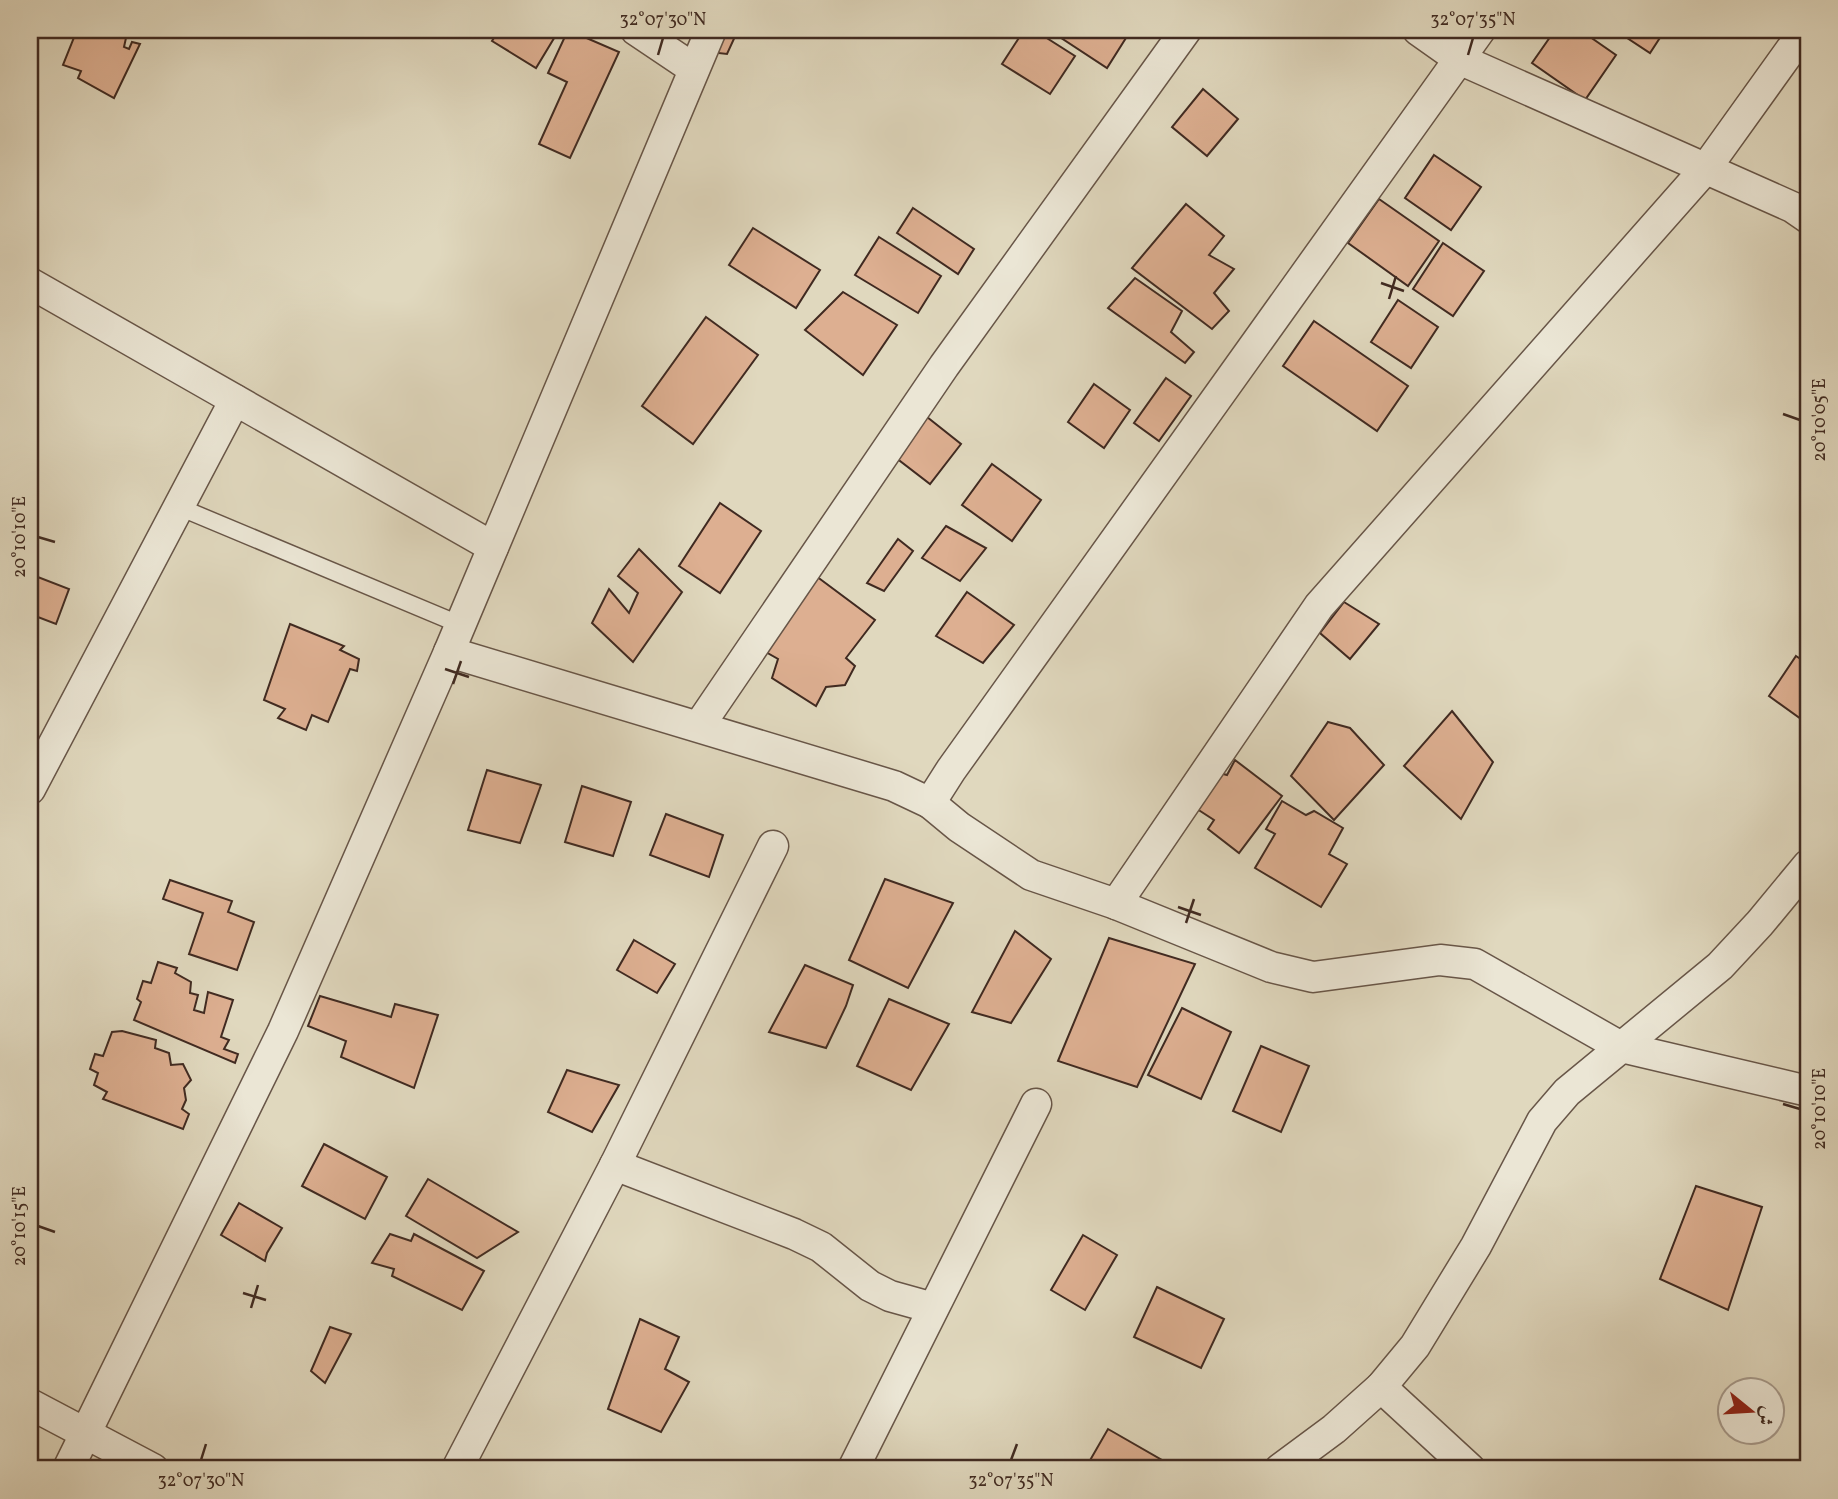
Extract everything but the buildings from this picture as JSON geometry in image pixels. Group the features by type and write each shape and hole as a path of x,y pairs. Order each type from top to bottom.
{"street":[{"path":"636,30 694,69"},
{"path":"68,1469 283,1031 455,638 710,30"},
{"path":"699,726 944,366 1186,30"},
{"path":"1418,30 1459,60 1706,168 1792,207 1808,218"},
{"path":"930,803 959,758 1480,30"},
{"path":"1116,904 1319,606 1706,168 1805,30"},
{"path":"30,283 493,547"},
{"path":"30,789 235,400"},
{"path":"455,638 699,726 894,786 930,803 959,827 1031,876 1116,904 1271,967 1312,977 1440,960 1475,964 1621,1047 1808,1091"},
{"path":"457,1469 615,1165 773,846"},
{"path":"1280,1469 1334,1429 1381,1387 1415,1346 1476,1246 1542,1121 1567,1092 1720,966 1808,865"},
{"path":"853,1469 1036,1104"},
{"path":"615,1165 794,1234 821,1247 870,1286 890,1296 933,1308"},
{"path":"1381,1387 1470,1469"},
{"path":"30,1404 153,1469"}],"lane":[{"path":"179,507 455,638"}]}
